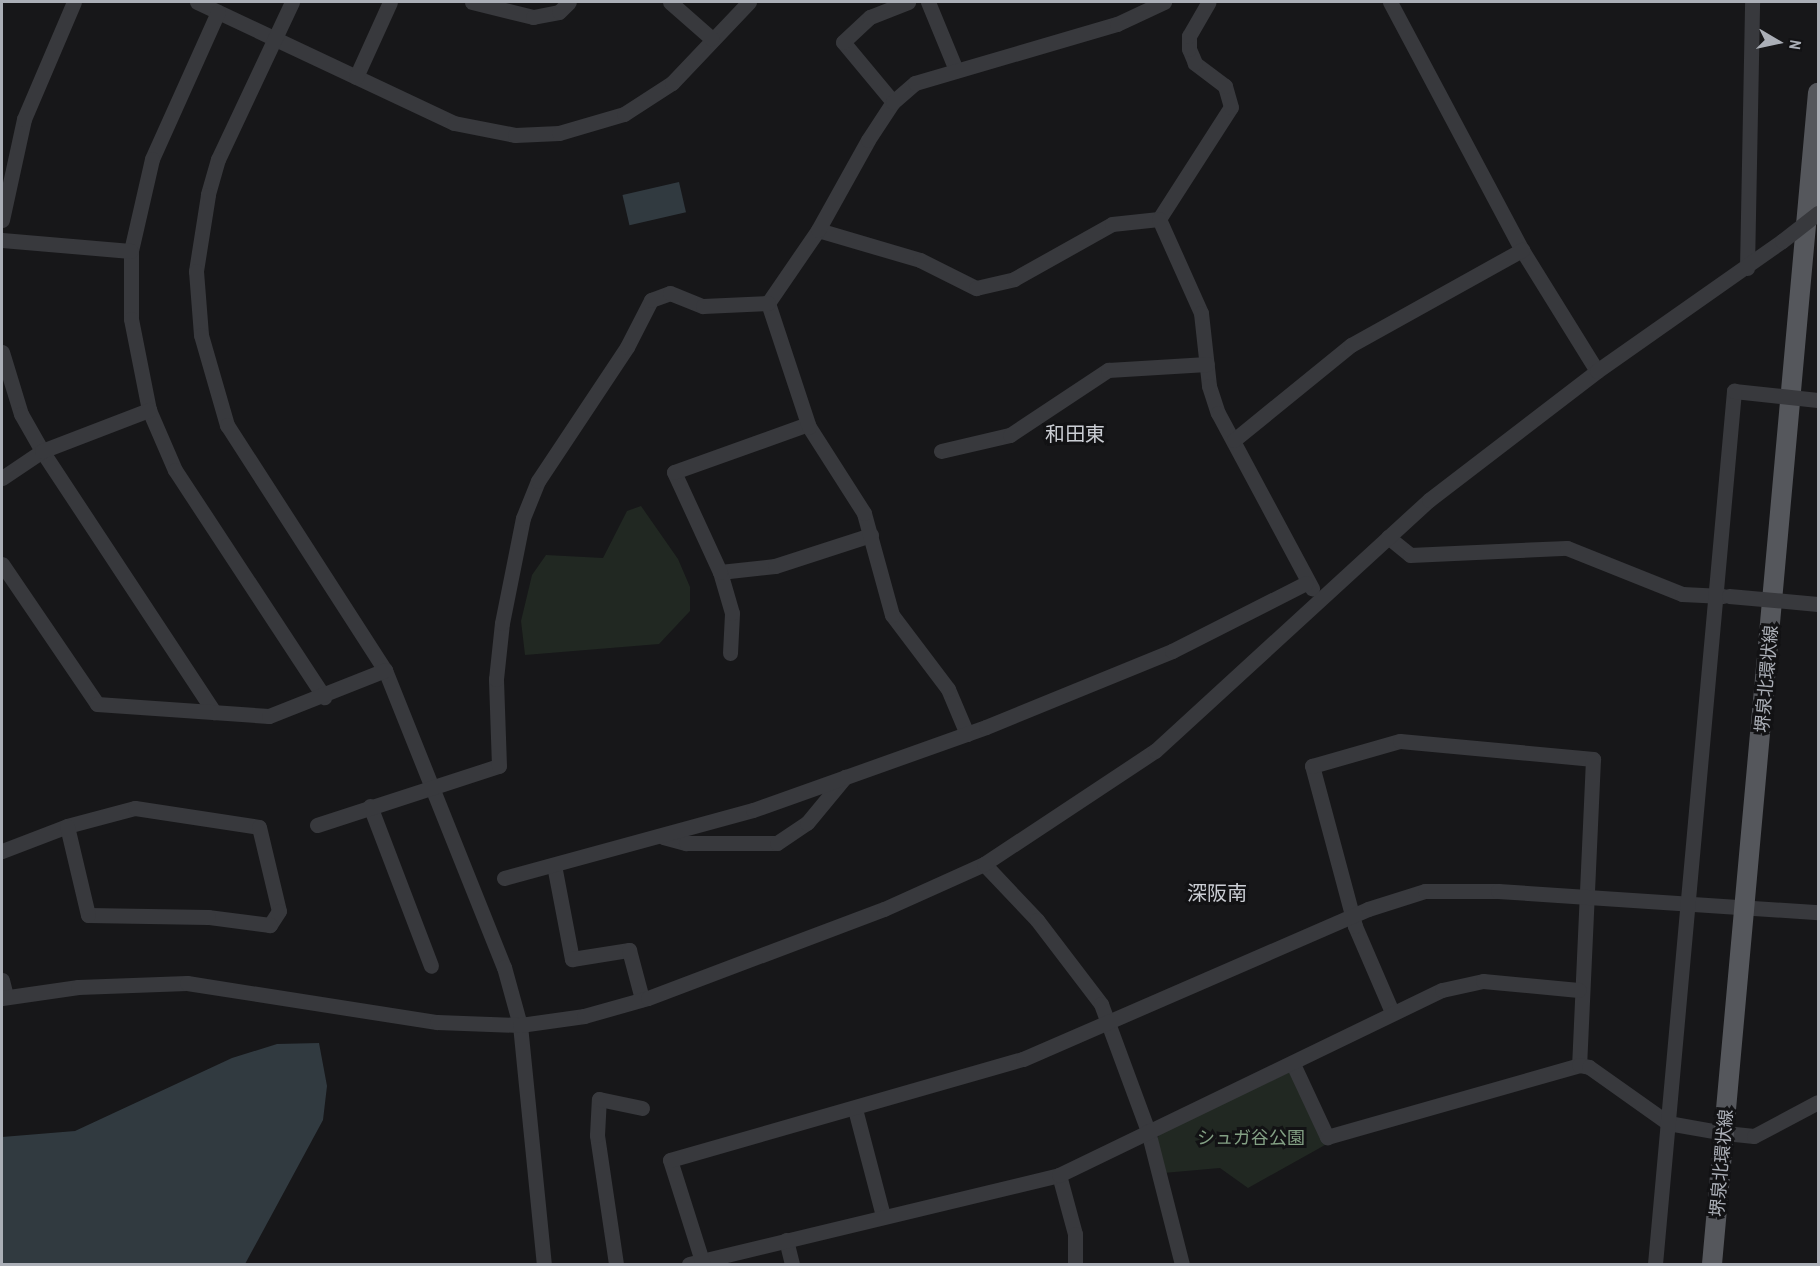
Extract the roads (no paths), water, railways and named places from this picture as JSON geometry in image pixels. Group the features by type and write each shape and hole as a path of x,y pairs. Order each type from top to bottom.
{"main road":[{"name":"堺泉北環状線","path":"1712,1264 1747,908 1818,93"}],"street":[{"path":"2,220 24,119 74,2"},
{"path":"197,2 454,123 515,135 559,133 624,114 672,83 711,38 749,2"},
{"path":"292,2 278,39 218,159 208,195 196,271 201,335 227,425 385,670 504,967 520,1025 544,1264"},
{"path":"356,77 390,2"},
{"path":"472,2 533,17 559,12 569,2"},
{"path":"670,2 711,38"},
{"path":"893,102 843,42 870,17 908,2"},
{"path":"927,2 956,70"},
{"path":"768,303 818,230 893,102 915,83 1117,24 1164,2"},
{"path":"1159,219 1231,107 1225,86 1195,63 1189,49 1189,36 1209,2"},
{"path":"1390,2 1522,249 1597,371"},
{"path":"1747,268 1752,2"},
{"path":"218,12 152,159 131,251 131,319 149,410 175,470 324,697"},
{"path":"2,980 4,997 187,983 438,1022 520,1025 584,1016 642,999 884,909 984,864 1155,751 1388,537 1597,371 1747,268 1818,213"},
{"path":"818,230 920,260 976,288 1014,279 1112,224 1159,219"},
{"path":"1159,219 1200,313 1207,364 1218,412 1305,583 1321,597"},
{"path":"2,240 131,251"},
{"path":"1234,440 1352,345 1522,249"},
{"path":"317,825 432,784 499,766 496,679 523,518 538,481 627,347 651,300 670,293 703,306 768,303"},
{"path":"768,303 808,424 864,513 892,615 948,689 967,734"},
{"path":"2,352 18,406 42,451 214,712"},
{"path":"941,451 1010,435 1108,370 1207,364"},
{"path":"1655,1264 1688,905 1721,596 1734,391 1818,400"},
{"path":"2,478 42,451 149,410"},
{"path":"730,653 732,613 720,572 674,472 808,424"},
{"path":"720,572 775,566 871,535"},
{"path":"1388,537 1410,555 1567,548 1682,594 1818,604"},
{"path":"2,564 97,704 269,716 324,697 385,670"},
{"path":"504,878 663,837 967,734 1172,651 1305,583"},
{"path":"1392,1012 1352,915 1312,765 1400,741 1593,759 1579,990 1579,1065"},
{"path":"663,837 686,843 777,843 807,823 845,777"},
{"path":"370,806 431,966"},
{"path":"2,851 67,825 135,808 259,827 279,911 270,925 208,917 88,915 67,825"},
{"path":"984,864 1076,966 1110,1024 1148,1131 1182,1264"},
{"path":"554,866 572,959 629,950 642,999"},
{"path":"1579,990 1483,981 1442,990 1392,1012 1293,1064 1059,1175 883,1216 698,1264 670,1160 855,1109 1023,1059 1110,1024 1352,915 1425,891 1818,912"},
{"path":"1293,1064 1327,1137 1579,1065 1589,1067 1668,1124 1725,1133 1754,1136 1818,1102"},
{"path":"615,1264 597,1135 599,1099 642,1108"},
{"path":"855,1109 883,1216"},
{"path":"1059,1175 1076,1234 1075,1264"},
{"path":"786,1240 792,1264"}],"district":[{"name":"和田東","path":"1075,433"},
{"name":"深阪南","path":"1217,892"}],"park label":[{"name":"シュガ谷公園","path":"1251,1138"}]}
